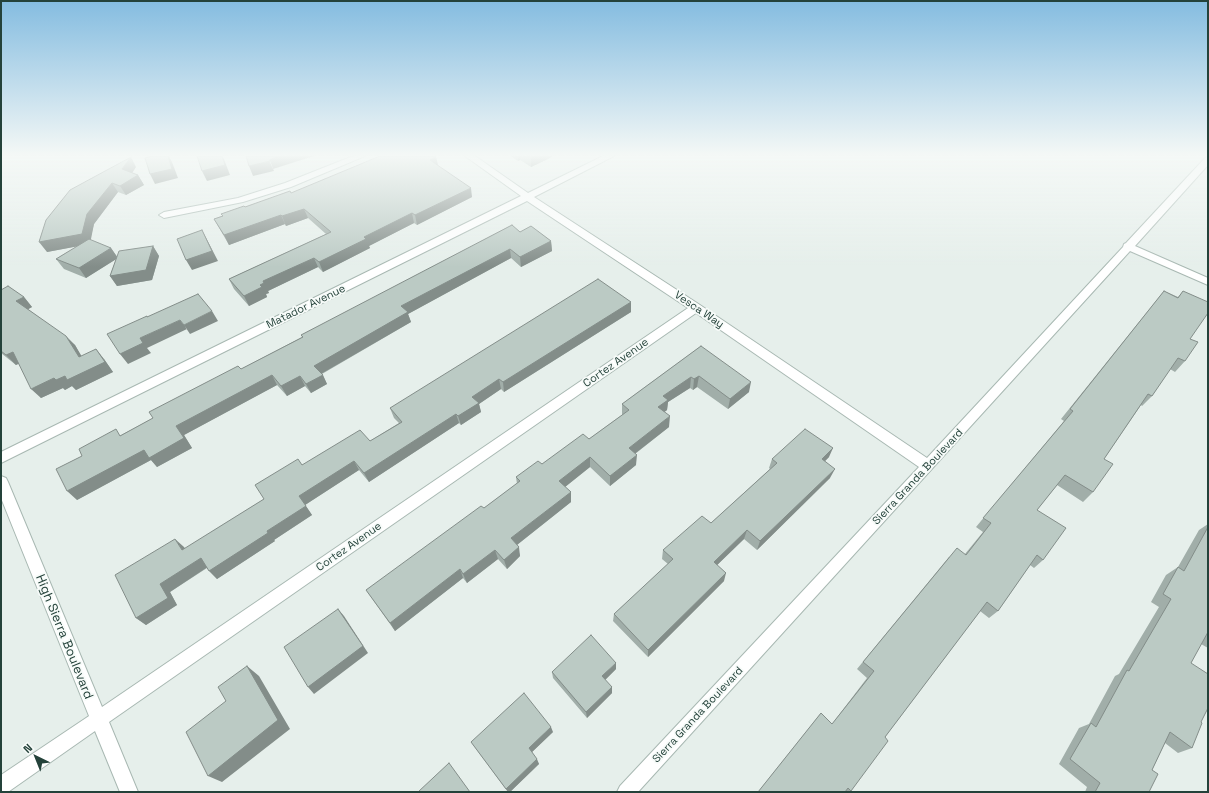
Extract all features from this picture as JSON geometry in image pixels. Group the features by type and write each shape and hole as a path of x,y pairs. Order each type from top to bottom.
{"street":[{"path":"164,215 240,200 262,193"},
{"name":"Vesca Way","path":"522,193 696,308 928,466"},
{"name":"Matador Avenue","path":"1,458 536,193"},
{"name":"Sierra Granda Boulevard","path":"626,792 928,466 1177,193"},
{"path":"1128,246 1208,282"},
{"name":"Cortez Avenue","path":"1,786 696,308"},
{"name":"High Sierra Boulevard","path":"1,482 128,792"}],"building":[{"path":"68,193 104,193 87,214 82,234 39,242 46,220"},
{"path":"284,193 461,193 415,215 412,213 364,237 366,239 319,262 314,258 263,281 264,283 260,285 262,287 244,296 229,279 331,232 304,209 282,216 281,215 224,235 214,219 223,216 221,214 244,206 245,207"},
{"path":"512,225 520,232 531,226 551,241 520,257 510,249 401,306 408,312 314,366 323,375 306,384 300,376 281,386 272,375 176,426 184,438 149,458 144,450 67,491 56,469 82,456 79,449 116,429 120,436 153,418 149,412 238,366 241,369 303,337 301,335"},
{"path":"202,230 212,251 186,260 177,239"},
{"path":"89,239 111,248 79,268 56,259"},
{"path":"153,246 146,270 110,276 119,251"},
{"path":"598,279 631,302 503,382 499,379 472,397 479,403 458,416 456,414 364,473 354,461 299,496 306,506 267,531 268,533 209,571 201,558 160,584 168,598 136,618 115,575 175,539 182,550 264,499 255,485 298,459 302,465 360,430 370,441 402,422 390,408"},
{"path":"8,286 24,297 16,301 66,336 79,357 96,349 105,362 67,380 65,376 56,380 54,378 31,389 13,352 6,355 1,351 1,290"},
{"path":"1164,291 1178,298 1183,291 1208,302 1208,313 1190,339 1198,342 1185,361 1178,358 1152,396 1148,394 1104,459 1113,464 1093,492 1065,475 1037,510 1066,528 1043,560 1037,555 998,611 987,602 885,737 888,741 851,791 848,788 845,792 758,792 821,713 832,724 874,671 863,662 957,548 966,555 991,523 983,518 1073,411 1070,409"},
{"path":"198,294 212,311 184,325 180,320 140,338 143,343 120,354 107,334 147,317"},
{"path":"701,346 751,382 730,399 699,376 694,379 691,377 663,396 668,400 658,407 670,416 629,448 637,455 610,476 590,457 559,481 571,492 511,538 519,547 504,560 495,550 463,574 460,569 390,623 366,590 481,506 484,508 520,481 516,477 538,461 542,464 583,434 589,439 629,410 622,404"},
{"path":"805,429 833,448 822,459 835,469 760,541 747,530 714,562 726,573 648,650 614,614 673,559 663,550 702,516 711,523 777,463 772,459"},
{"path":"1208,527 1208,632 1191,663 1208,674 1208,708 1201,722 1202,723 1192,748 1170,732 1152,770 1158,774 1149,792 1095,792 1100,783 1070,759 1091,723 1096,727 1127,670 1129,671 1171,599 1163,594 1178,567 1184,571"},
{"path":"338,609 363,646 308,687 284,647"},
{"path":"591,635 616,663 602,676 612,687 586,712 552,672"},
{"path":"247,666 278,720 208,776 186,732 226,701 218,687"},
{"path":"524,693 551,727 529,748 537,759 506,789 471,742"},
{"path":"449,763 470,792 418,792"}]}
